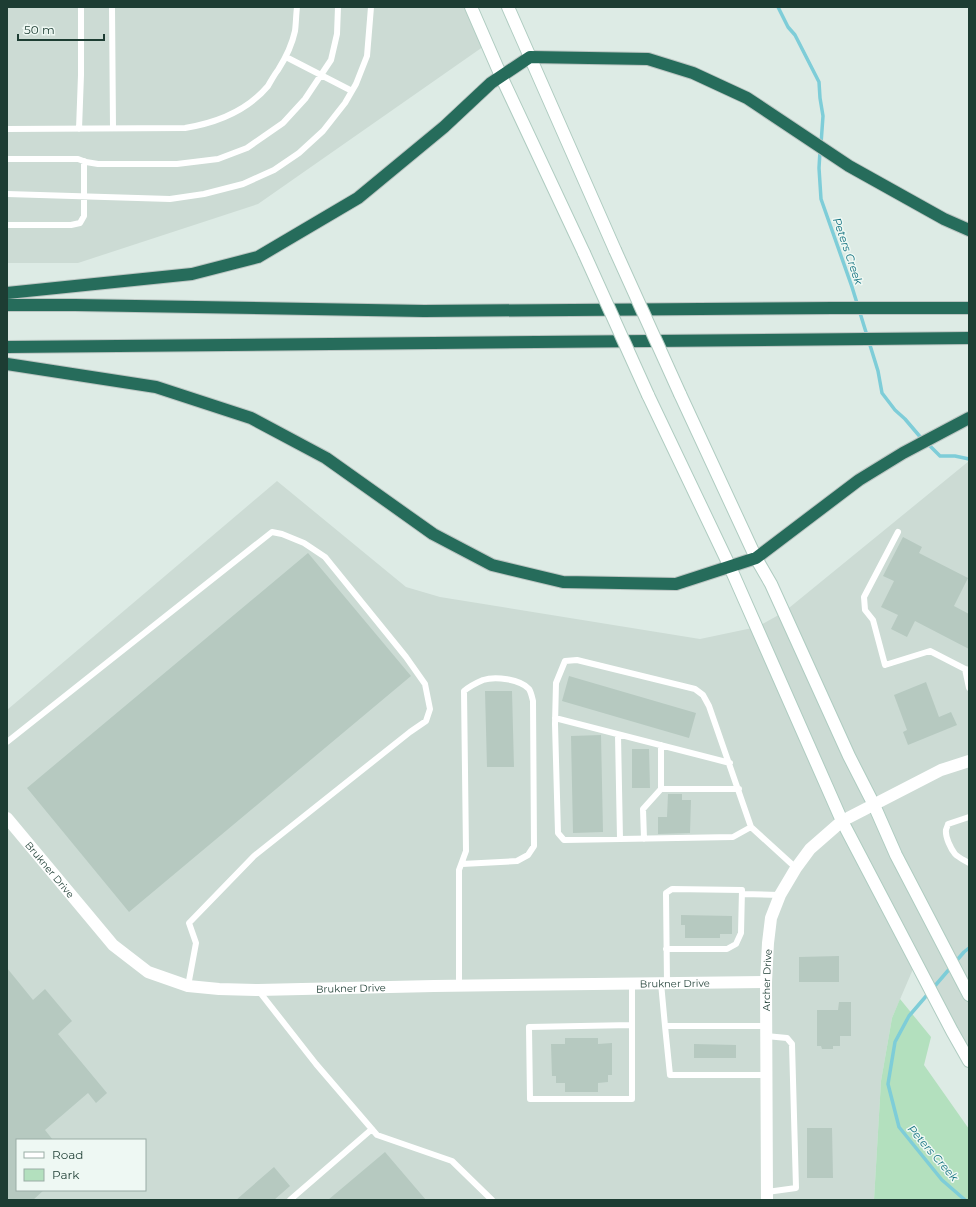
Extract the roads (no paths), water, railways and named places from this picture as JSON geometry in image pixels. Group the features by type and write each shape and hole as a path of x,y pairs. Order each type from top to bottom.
{"highway":[{"path":"7,293 192,274 258,257 358,198 444,127 491,83 530,57 648,59 693,73 747,98 849,166 944,219 969,230"},
{"path":"7,305 424,311 969,308"},
{"path":"7,347 969,338"},
{"path":"7,364 156,387 251,418 326,458 433,534 492,565 563,582 676,584 756,558 859,480 903,453 969,418"}],"main road":[{"path":"471,7 501,76 584,253 648,395 730,567 842,821 969,1061"},
{"path":"508,7 615,250 756,558 771,584 849,756 874,805 896,855 938,938 969,994"},
{"name":"Archer Drive","path":"767,1196 766,982 771,918 780,895 796,868 810,849 842,821 941,770 969,761"},
{"name":"Brukner Drive","path":"7,818 113,945 148,972 188,986 219,989 258,990 766,982"}],"lane":[{"path":"79,128 81,7"},
{"path":"112,7 113,128"},
{"path":"7,129 185,128 204,125 221,118 240,109 268,86 286,57 295,32 297,7"},
{"path":"7,159 78,159 98,164 178,164 218,159 247,148 283,123 305,99 322,74 331,60 337,34 338,7"},
{"path":"7,194 170,199 204,194 243,184 274,170 299,153 324,131 345,103 367,56 371,7"},
{"path":"286,57 352,90"},
{"path":"7,226 71,225 80,223 84,216 84,161"},
{"path":"7,742 272,532 282,534 304,543 325,557 406,657 425,684 430,709 426,721 410,732 254,856 189,923 196,943 188,986"},
{"path":"898,532 864,597 865,610 873,620 885,665 930,650 967,669 969,688"},
{"path":"751,827 733,837 564,840 558,833 555,718 556,683 565,661 577,660 695,689 703,694 709,706 730,763 751,827 796,868"},
{"path":"459,986 460,870 466,851 464,691 471,685 485,679 506,679 520,683 529,689 533,701 534,846 528,855 517,861 462,864"},
{"path":"555,718 730,763"},
{"path":"618,735 620,839"},
{"path":"644,839 643,808 661,788 660,746"},
{"path":"661,788 739,789"},
{"path":"969,817 948,824 946,830 946,835 955,854 960,859 969,863"},
{"path":"666,949 727,949 736,944 741,933 742,890 672,889 666,893 666,949 664,983 670,1075 767,1075"},
{"path":"742,894 780,895"},
{"path":"632,984 632,1025 632,1099 530,1099 529,1027 632,1025"},
{"path":"258,990 316,1064 377,1135 452,1161 492,1200"},
{"path":"666,1026 766,1031 788,1038 792,1044 796,1188 767,1196"},
{"path":"290,1200 372,1130"}],"waterway":[{"name":"Peters Creek","path":"778,7 788,27 795,35 819,82 823,116 821,144"},
{"name":"Peters Creek","path":"820,151 819,168 821,199 852,287 878,371 882,393 895,410 922,439"},
{"name":"Peters Creek","path":"927,443 940,456 955,456 969,459"},
{"name":"Peters Creek","path":"965,1200 942,1180 899,1127 888,1084 895,1042 909,1016 969,948"}]}
